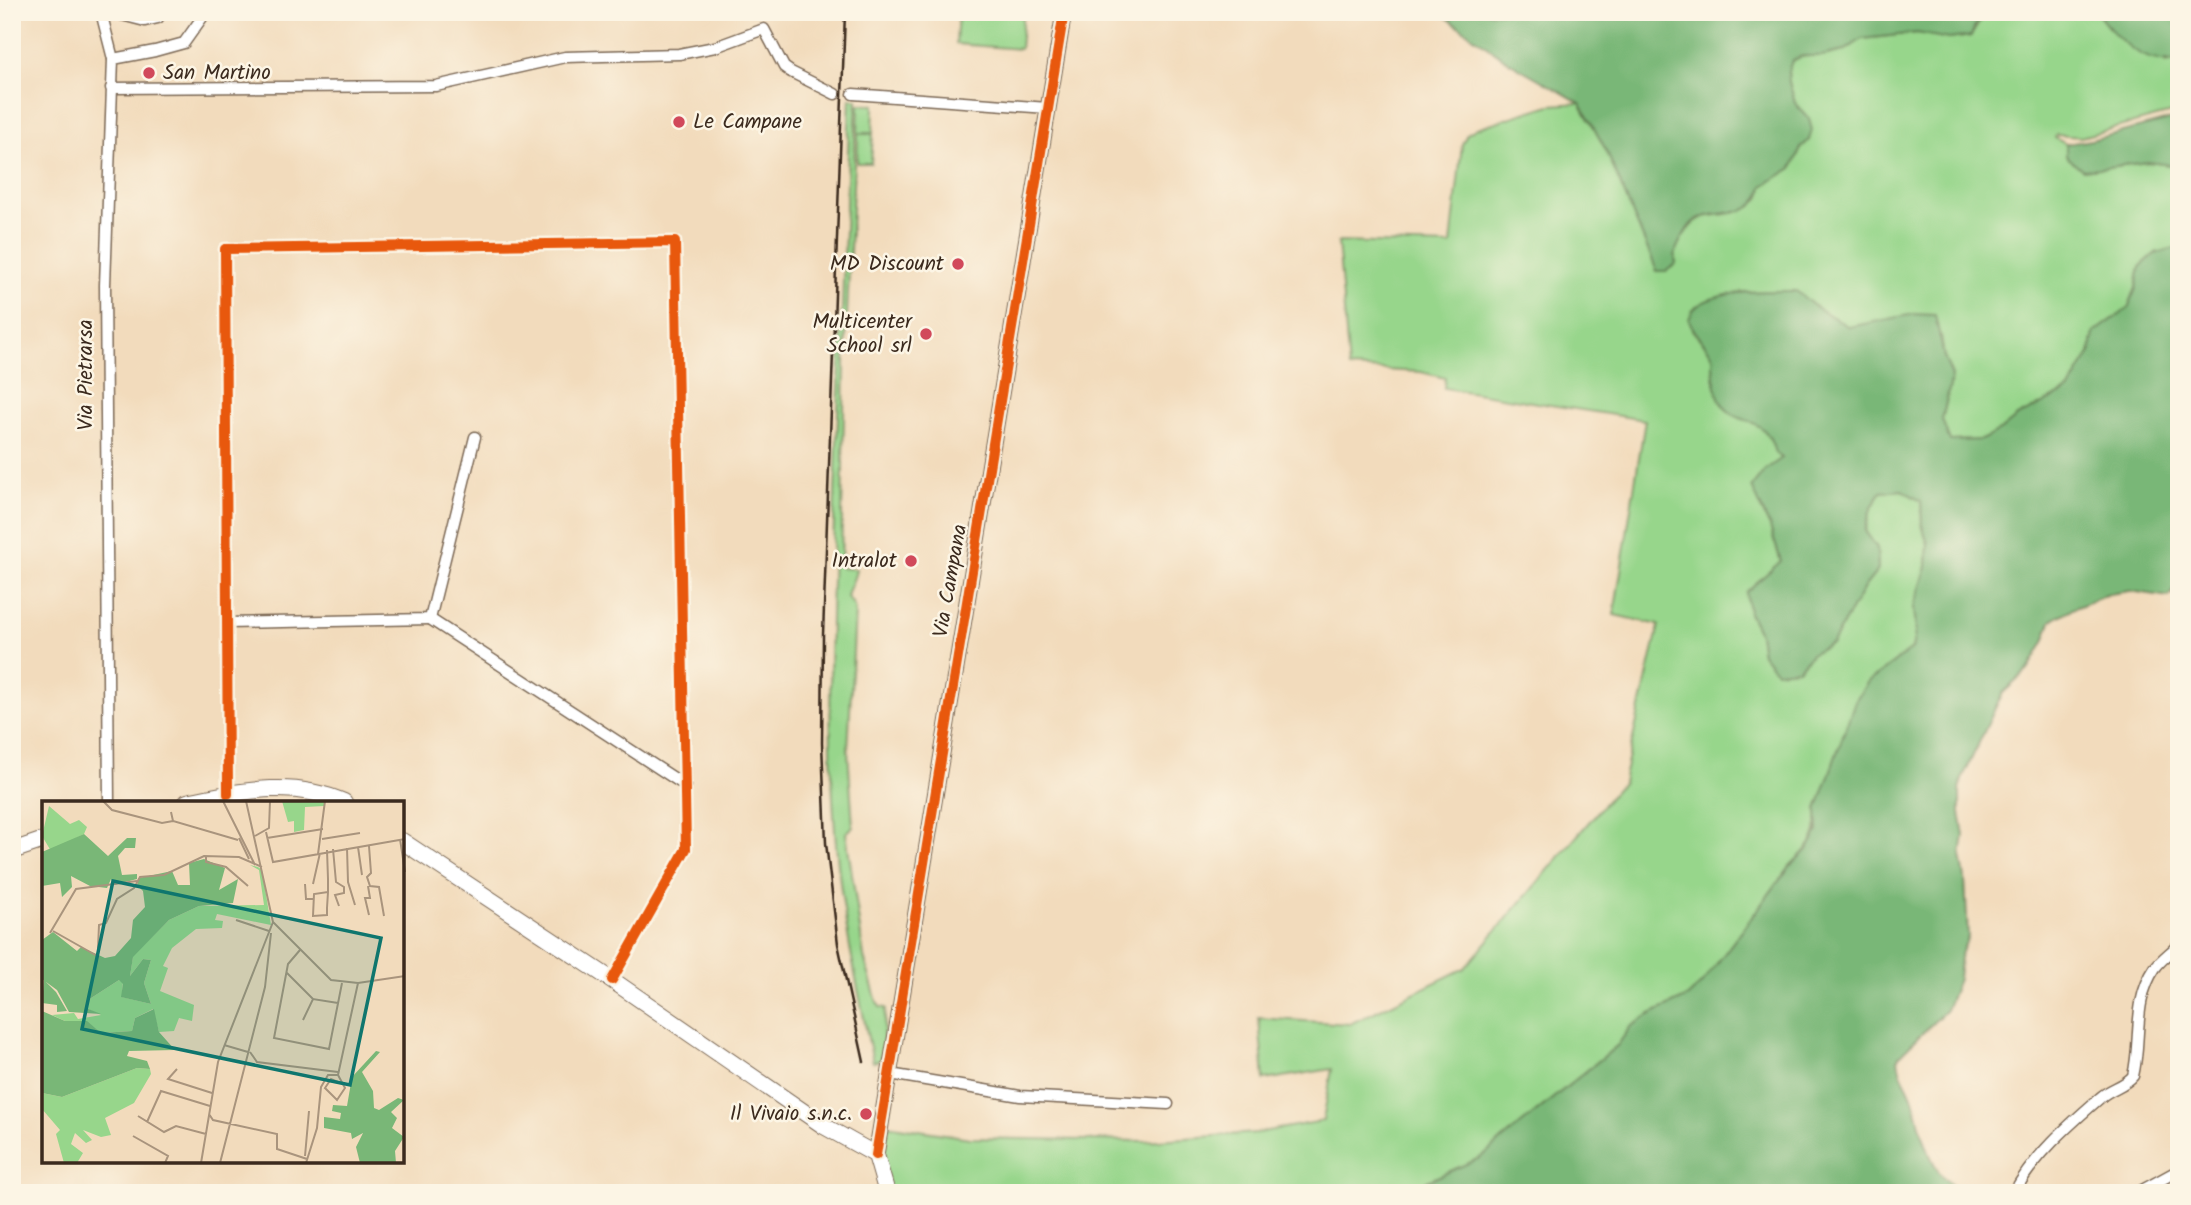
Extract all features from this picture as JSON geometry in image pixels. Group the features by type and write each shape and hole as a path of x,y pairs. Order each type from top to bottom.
{"main road":[{"path":"196,801 228,794 284,788 318,792 339,801"},
{"path":"12,851 42,841"},
{"path":"404,842 612,980 824,1126 876,1155"},
{"name":"Via Campana","path":"876,1155 887,1193"}],"street":[{"name":"Via Pietrarsa","path":"101,12 113,59 105,285 109,801"},
{"path":"110,12 145,21 158,18 161,12"},
{"path":"113,59 184,43 206,12"},
{"name":"Via Campana","path":"876,1155 1064,12"},
{"path":"111,88 436,86 565,57 679,54 698,51 764,29 784,66 820,88 835,93"},
{"path":"853,94 1048,108"},
{"path":"228,794 225,249 675,242 686,849 612,980"},
{"path":"430,619 475,438"},
{"path":"227,623 430,619 686,786"},
{"path":"2014,1193 2050,1146 2104,1094 2133,1076 2137,1017 2144,991 2156,966 2179,944"},
{"path":"890,1074 1020,1096 1168,1104"},
{"path":"2137,1193 2179,1170"}],"green space":[{"path":"958,12 1023,12 1020,49 956,44"},
{"path":"1439,12 1990,12 1975,26 1971,36 1949,39 1917,33 1862,39 1844,51 1822,56 1802,56 1792,61 1788,71 1795,103 1809,119 1812,130 1792,168 1763,186 1759,197 1747,209 1710,215 1694,221 1677,248 1676,264 1666,271 1657,271 1606,150 1580,103 1509,62"},
{"path":"1990,12 2096,12 2108,27 2166,63 2179,60 2179,111 2081,137 2056,135 2055,138 2066,144 2066,156 2083,170 2148,162 2179,166 2179,247 2156,253 2140,267 2128,308 2094,333 2090,354 2069,390 2017,417 2000,431 1981,440 1950,441 1942,420 1952,376 1944,357 1941,336 1870,324 1849,327 1795,291 1741,292 1692,330 1713,356 1716,388 1726,408 1764,430 1775,453 1783,458 1765,470 1760,507 1770,527 1781,562 1749,613 1759,633 1762,654 1798,669 1812,653 1832,643 1865,586 1878,570 1877,548 1865,531 1870,511 1881,492 1902,490 1921,501 1922,524 1928,544 1927,567 1914,607 1916,628 1912,649 1867,683 1817,809 1817,827 1812,841 1703,982 1688,997 1649,1015 1631,1027 1618,1045 1480,1158 1401,1193 889,1193 880,1155 886,1125 970,1138 1144,1141 1256,1133 1323,1121 1332,1069 1264,1080 1259,1018 1350,1024 1465,968 1623,782 1659,625 1614,615 1645,420 1444,388 1445,378 1421,372 1349,368 1338,242 1451,245 1462,144 1467,134 1477,128 1550,105 1580,103 1606,150 1657,271 1666,271 1676,264 1678,245 1689,228 1702,218 1733,213 1750,206 1761,197 1763,186 1792,168 1801,148 1809,140 1809,119 1795,103 1789,82 1788,71 1792,61 1802,56 1822,56 1844,51 1862,39 1918,33 1949,39 1971,36 1982,18"},
{"path":"2096,12 2179,12 2179,60 2154,60 2132,49 2112,32"},
{"path":"850,99 857,99 845,358 841,568 856,569 847,597 855,611 848,751 853,827 846,833 864,957 877,1002 880,1007 886,1008 881,1060 873,1062 842,899 831,750 832,563"},
{"path":"859,104 874,105 873,133 858,133"},
{"path":"2179,119 2179,166 2148,162 2083,170 2066,156 2066,144"},
{"path":"858,134 873,134 871,163 857,163"},
{"path":"2179,247 2179,585 2169,597 2130,591 2109,594 2051,621 2044,642 2028,670 2003,693 1962,779 1960,813 1964,835 1961,856 1968,937 1960,957 1958,979 1946,1010 1898,1057 1930,1155 1939,1172 1958,1193 1401,1193 1480,1158 1618,1045 1630,1027 1688,997 1703,982 1791,865 1808,849 1818,831 1817,810 1855,701 1867,683 1912,649 1916,628 1914,607 1927,567 1928,544 1922,524 1921,501 1902,490 1881,492 1870,511 1865,531 1877,548 1878,570 1865,586 1832,643 1812,653 1798,669 1776,671 1762,654 1759,633 1749,613 1746,592 1781,561 1770,527 1752,487 1765,470 1782,458 1775,453 1764,430 1734,415 1720,400 1713,357 1689,320 1693,310 1713,298 1727,295 1757,291 1796,291 1849,327 1914,314 1935,315 1944,357 1952,376 1942,420 1950,441 1981,440 2000,431 2017,417 2069,390 2090,354 2094,333 2128,308 2140,267 2156,253"}],"railway":[{"path":"845,12 823,635 822,743 826,843 838,944 864,1062"}],"cycle path":[{"path":"876,1155 1064,12"},
{"path":"228,794 225,249 675,242 686,849 612,980"}],"place":[{"name":"San Martino","path":"149,73"},
{"name":"Le Campane","path":"679,122"},
{"name":"MD Discount","path":"958,264"},
{"name":"Multicenter School srl","path":"926,334"},
{"name":"Intralot","path":"911,561"},
{"name":"Il Vivaio s.n.c.","path":"866,1114"}]}
